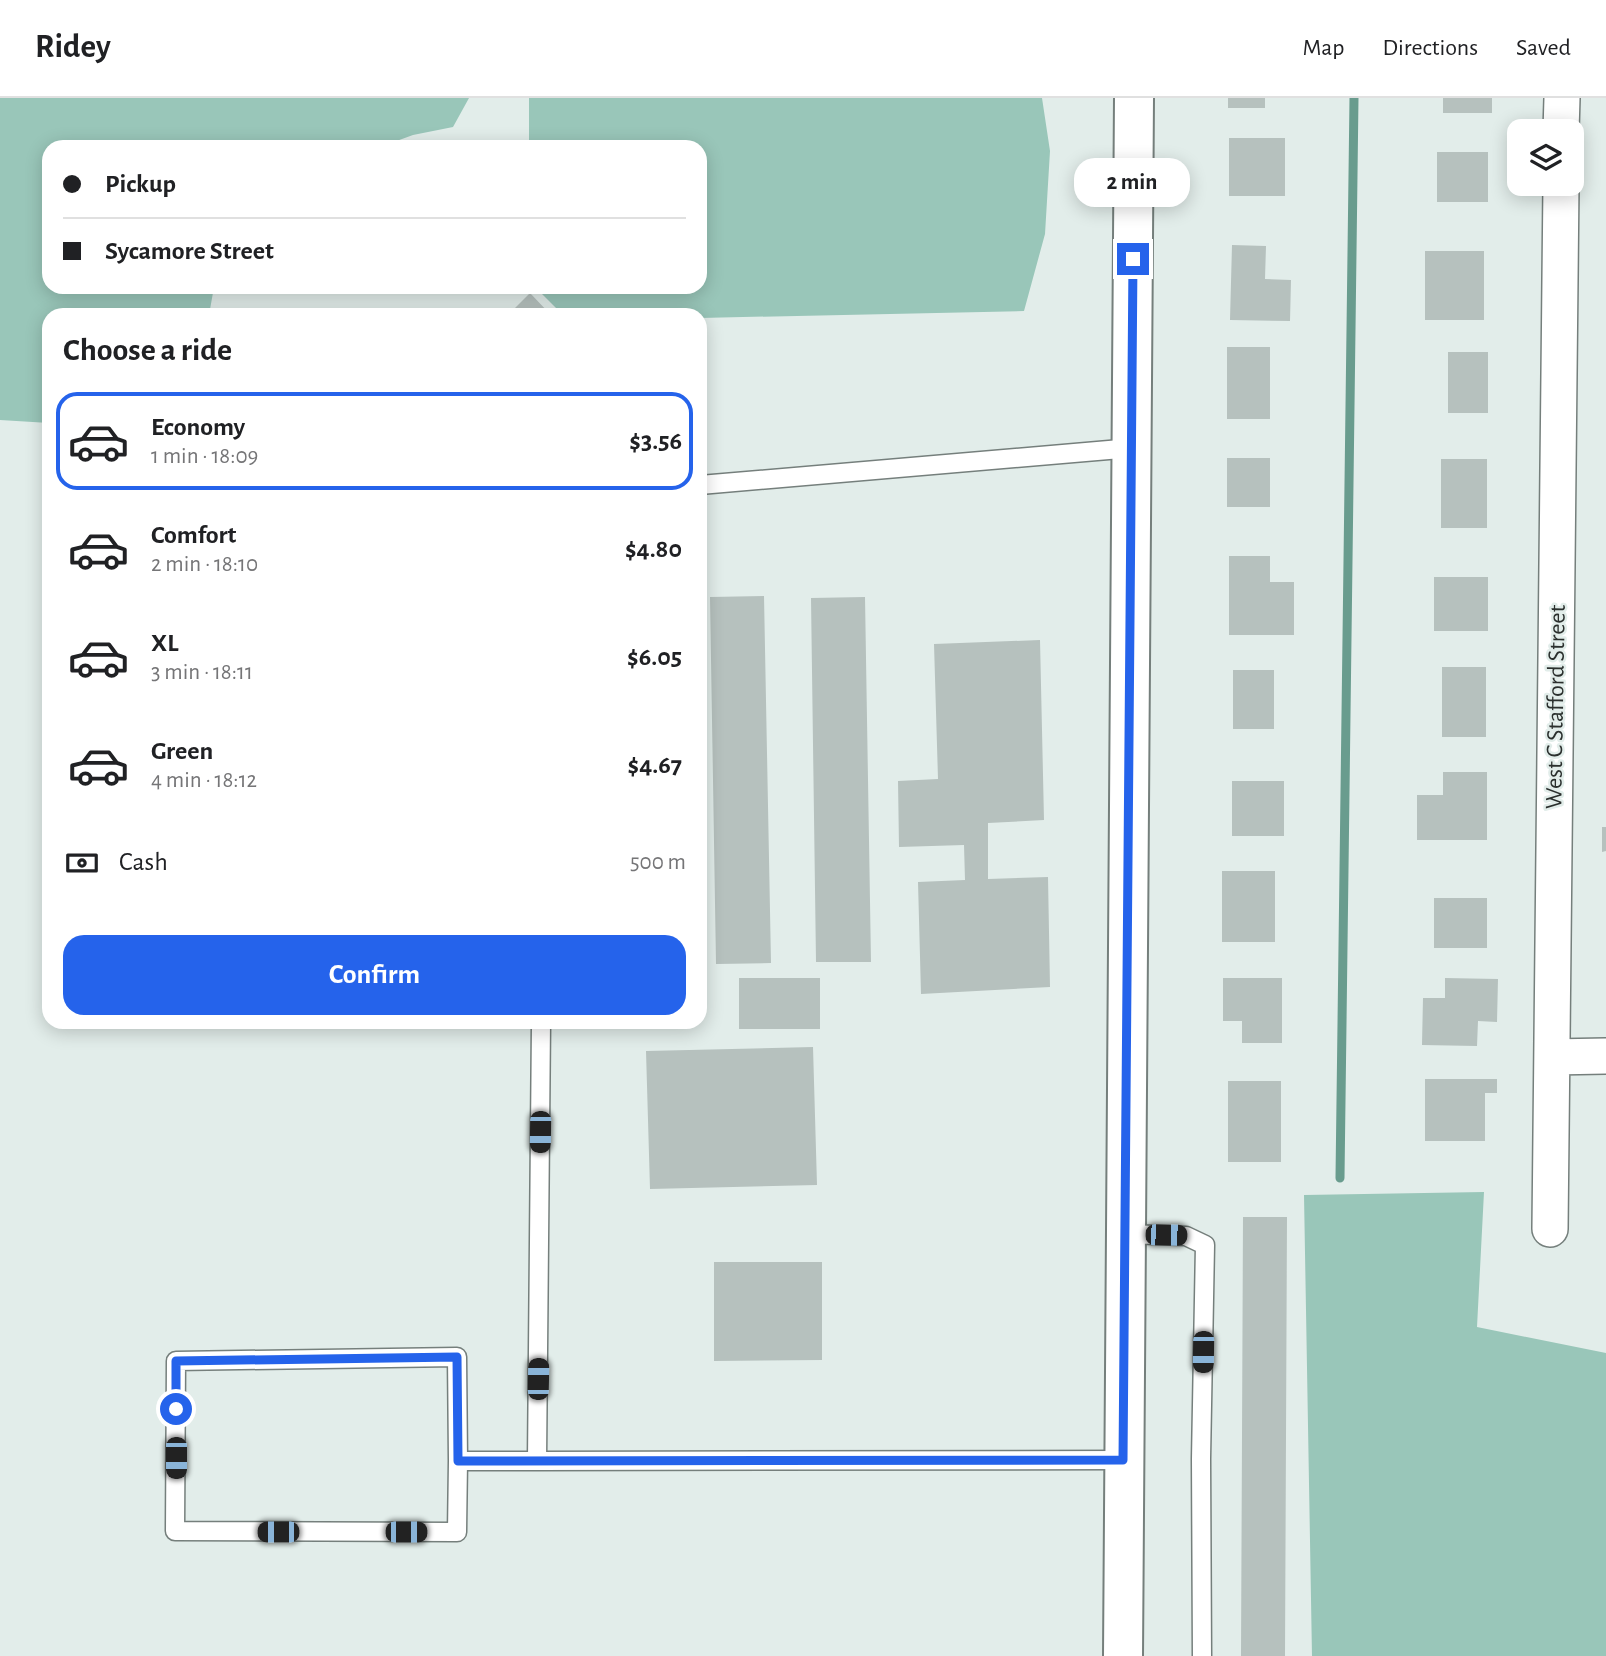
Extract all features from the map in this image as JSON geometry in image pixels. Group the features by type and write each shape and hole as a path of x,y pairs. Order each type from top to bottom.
{"street":[{"path":"1123,1656 1134,98"},
{"path":"1561,119 1562,98"},
{"name":"West C Stafford Street","path":"1550,1229 1561,196"},
{"path":"1552,1057 1606,1056"}],"lane":[{"path":"707,484 1132,448"},
{"path":"537,1461 541,1029"},
{"path":"1125,1234 1186,1236 1205,1244 1201,1459 1202,1656"},
{"path":"457,1357 458,1461 457,1532 176,1531 176,1361 457,1357"},
{"path":"458,1461 1123,1460"}],"green space":[{"path":"0,98 469,98 453,127 399,140 42,140 42,294 213,294 210,308 42,308 42,423 0,420"},
{"path":"529,98 1042,98 1050,151 1045,234 1024,311 707,318 707,308 556,308 542,294 707,294 707,140 529,140"},
{"path":"1484,1192 1477,1327 1606,1353 1606,1656 1312,1656 1304,1195"}],"building":[{"path":"1228,98 1265,98 1265,108 1228,108"},
{"path":"1443,98 1492,98 1492,113 1443,113"},
{"path":"1229,138 1285,138 1285,196 1229,196"},
{"path":"1437,152 1488,152 1488,202 1437,202"},
{"path":"1232,245 1266,246 1265,279 1291,280 1290,321 1230,320"},
{"path":"1425,251 1484,251 1484,320 1425,320"},
{"path":"531,294 544,308 515,308"},
{"path":"1227,347 1270,347 1270,419 1227,419"},
{"path":"1448,352 1488,352 1488,413 1448,413"},
{"path":"1227,458 1270,458 1270,507 1227,507"},
{"path":"1441,459 1487,459 1487,528 1441,528"},
{"path":"1229,556 1270,556 1270,582 1294,582 1294,635 1229,635"},
{"path":"1434,577 1488,577 1488,631 1434,631"},
{"path":"764,596 771,963 716,964 710,597"},
{"path":"865,597 871,962 816,962 811,598"},
{"path":"1040,640 1044,820 988,823 988,879 1048,877 1050,987 921,994 918,882 965,880 964,845 899,847 898,781 938,779 934,644"},
{"path":"1442,667 1486,667 1486,737 1442,737"},
{"path":"1233,670 1274,670 1274,729 1233,729"},
{"path":"1443,772 1487,772 1487,840 1417,840 1417,795 1443,795"},
{"path":"1232,781 1284,781 1284,836 1232,836"},
{"path":"1602,827 1606,827 1606,851 1602,852"},
{"path":"1222,871 1275,871 1275,942 1222,942"},
{"path":"1434,898 1487,898 1487,948 1434,948"},
{"path":"739,978 820,978 820,1029 739,1029"},
{"path":"1223,978 1282,978 1282,1043 1242,1043 1242,1021 1223,1021"},
{"path":"1445,978 1498,979 1497,1022 1478,1021 1477,1046 1422,1045 1423,998 1445,998"},
{"path":"813,1047 817,1185 650,1189 646,1051"},
{"path":"1425,1079 1497,1079 1497,1093 1485,1093 1485,1141 1425,1141"},
{"path":"1228,1081 1281,1081 1281,1162 1228,1162"},
{"path":"1243,1217 1287,1217 1285,1656 1241,1656"},
{"path":"714,1262 822,1262 822,1360 714,1361"}],"waterway":[{"path":"1340,1178 1354,98"}],"route":[{"path":"176,1409 176,1361 457,1357 458,1461 1123,1460 1133,259"}]}
